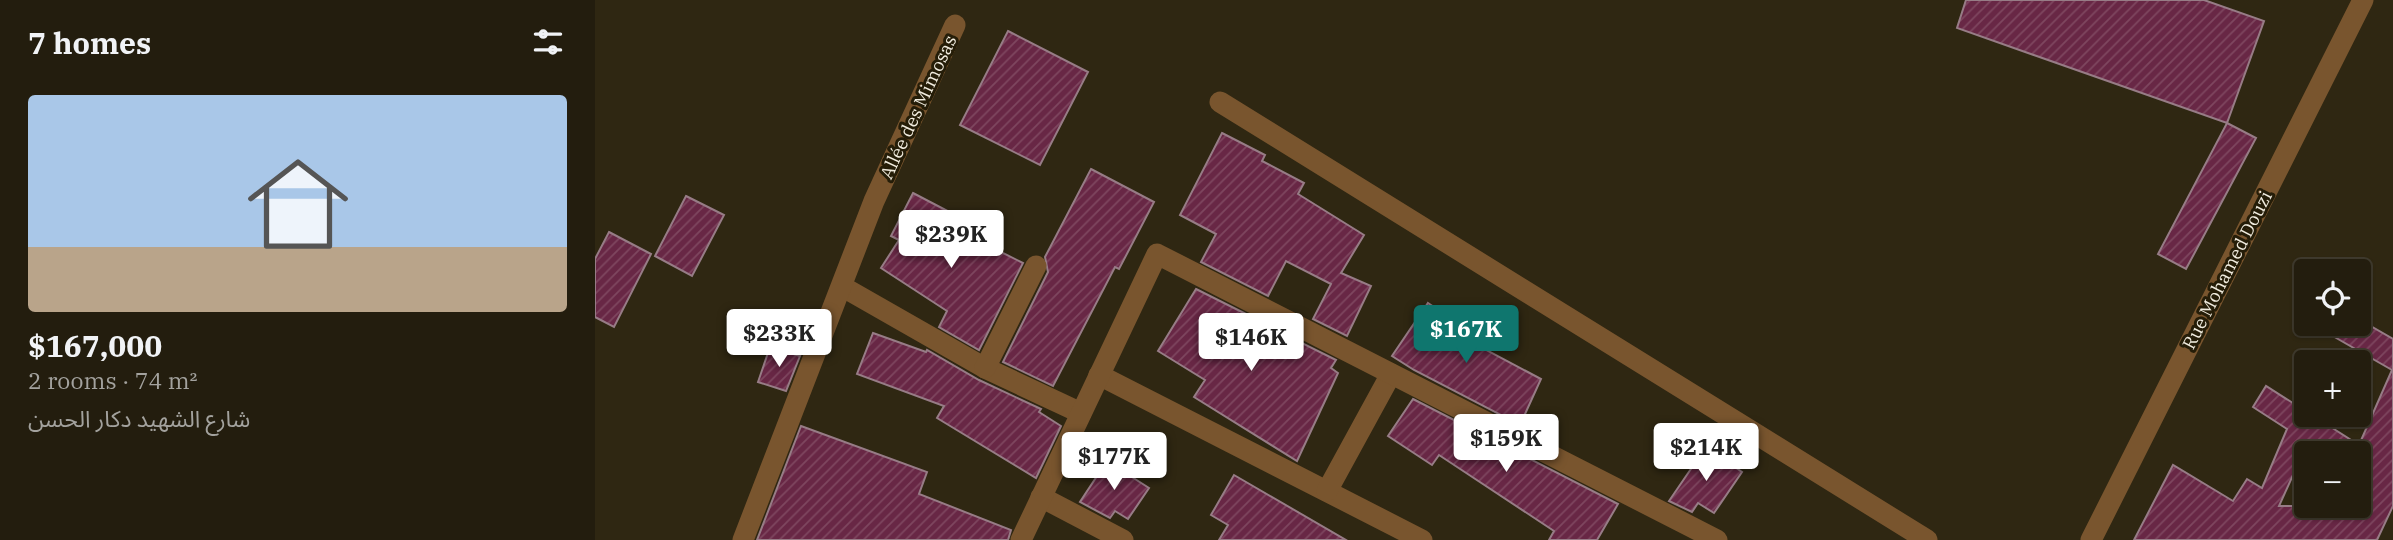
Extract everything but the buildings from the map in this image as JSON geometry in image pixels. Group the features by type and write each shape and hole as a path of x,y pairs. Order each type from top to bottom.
{"street":[{"name":"Rue Mohamed Douzi","path":"2091,540 2363,0"},
{"name":"Allée des Mimosas","path":"743,540 874,201 955,25"},
{"path":"1220,102 1927,540"},
{"path":"1021,540 1157,254 1717,540"},
{"path":"985,368 1036,265"},
{"path":"843,287 985,368 1081,413"},
{"path":"1327,491 1391,374"},
{"path":"1099,375 1422,540"},
{"path":"1041,497 1122,540"}]}
